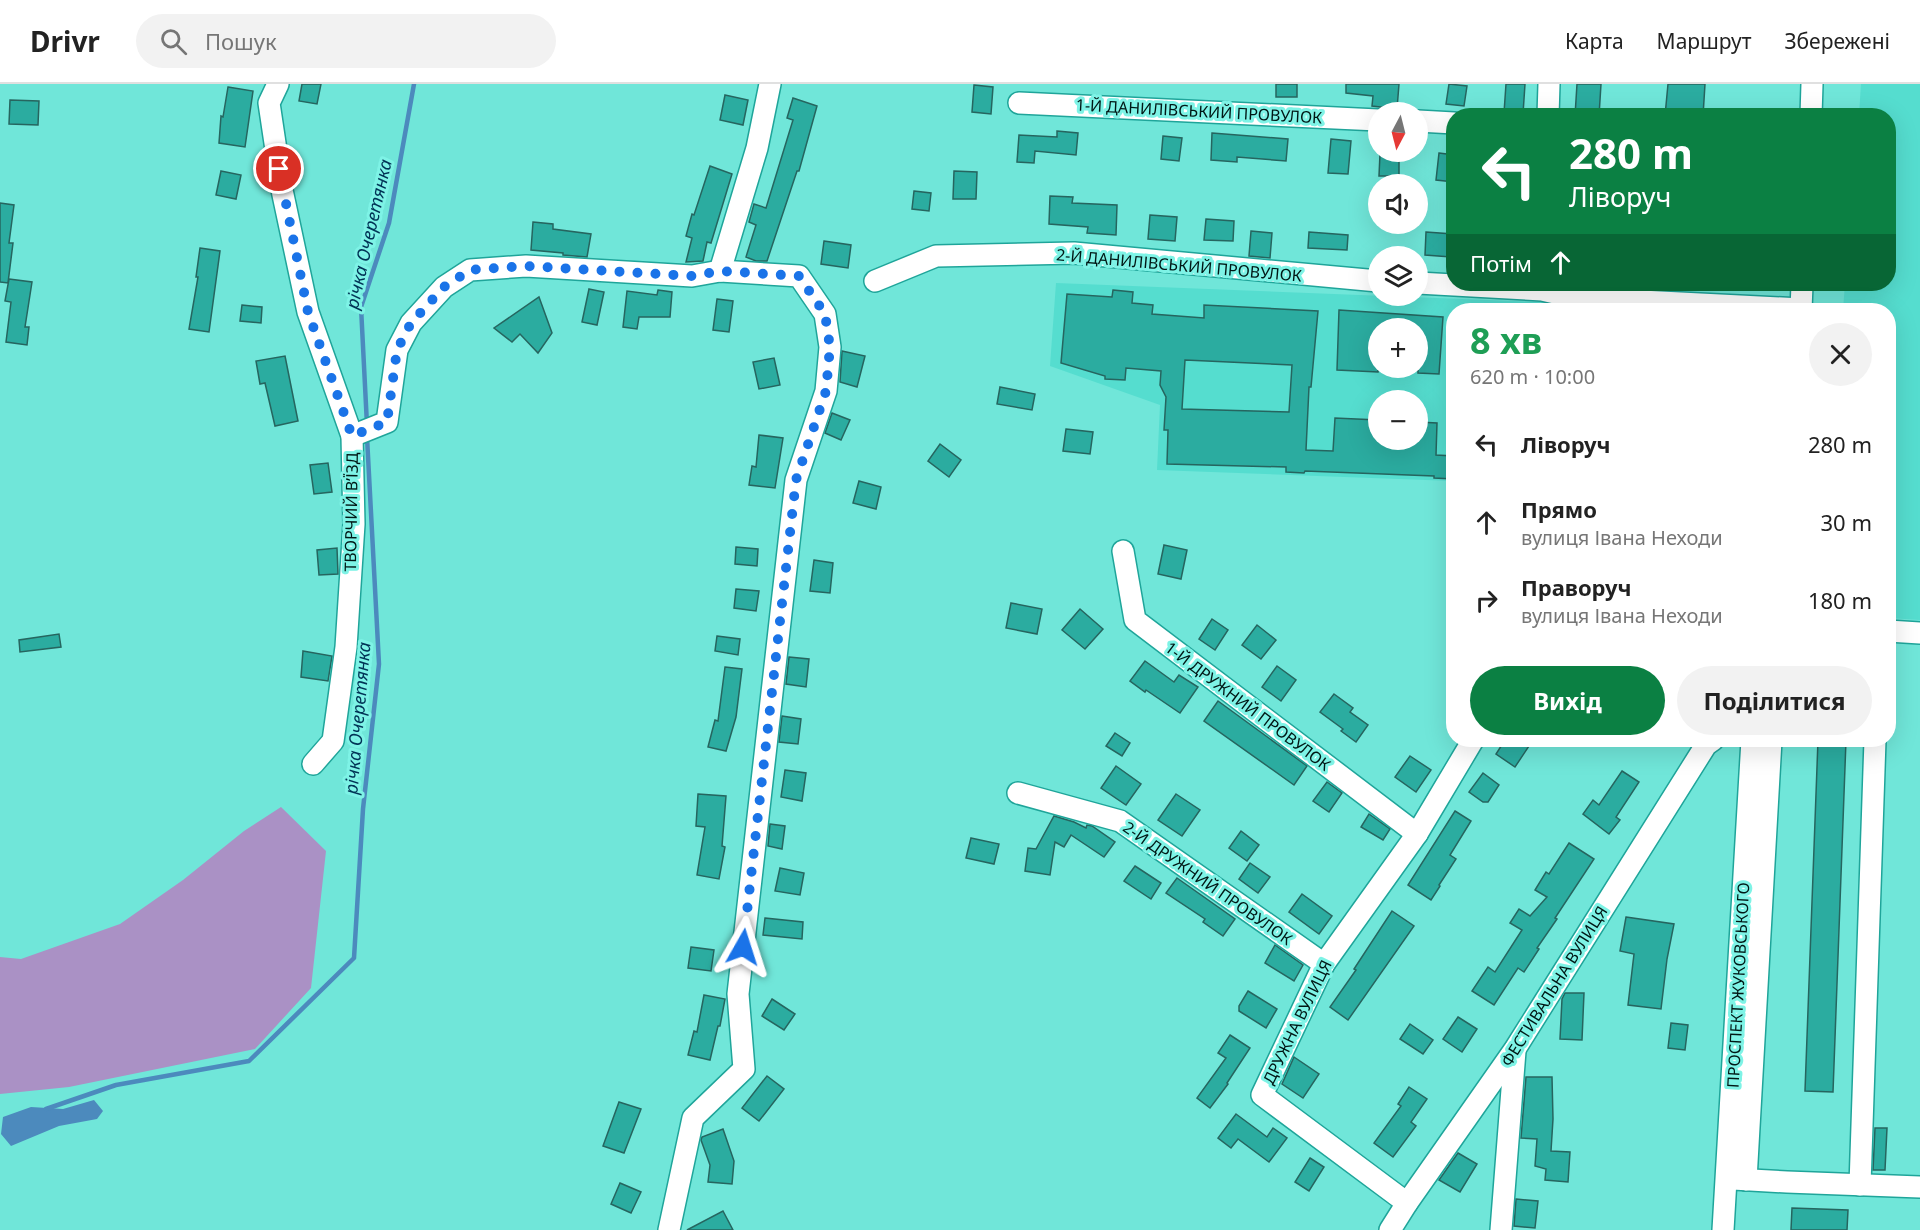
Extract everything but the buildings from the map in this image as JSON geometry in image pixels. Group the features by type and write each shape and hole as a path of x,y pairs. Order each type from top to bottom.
{"street":[{"name":"ТВОРЧИЙ В’ЇЗД","path":"278,84 269,104 282,190 305,300 352,436 354,524 346,647 333,741 313,764"},
{"path":"720,271 757,148 770,84"},
{"path":"1548,108 1549,84"},
{"path":"1811,108 1812,84"},
{"name":"1-Й ДАНИЛІВСЬКИЙ ПРОВУЛОК","path":"1019,103 1368,120"},
{"path":"1428,122 1446,123"},
{"name":"2-Й ДАНИЛІВСЬКИЙ ПРОВУЛОК","path":"875,281 936,256 1074,253 1368,280"},
{"path":"352,436 387,422 397,350 411,323 444,287 470,270 526,266 692,276 720,271 799,276 825,314 830,347 826,391 796,480 738,994 744,1069 693,1118 669,1230"},
{"path":"1428,283 1446,284"},
{"path":"1554,291 1594,303"},
{"name":"1-Й ДРУЖНИЙ ПРОВУЛОК","path":"1123,551 1135,620 1418,834"},
{"path":"1896,632 1920,633"},
{"name":"ДРУЖНА ВУЛИЦЯ","path":"1407,1203 1262,1095 1324,964 1418,834 1469,747"},
{"name":"ФЕСТИВАЛЬНА ВУЛИЦЯ","path":"1390,1230 1515,1049 1705,747"},
{"name":"ПРОСПЕКТ ЖУКОВСЬКОГО","path":"1723,1230 1736,1179 1752,747"},
{"path":"1770,747 1736,1179 1920,1187"},
{"path":"1860,1185 1875,747"},
{"name":"2-Й ДРУЖНИЙ ПРОВУЛОК","path":"1018,793 1120,821 1324,964"},
{"path":"1501,1230 1515,1049"}],"shaded area":[{"path":"1861,84 1920,84 1920,620 1896,618 1896,303 1844,303 1844,291 1896,291 1896,108 1859,108"},
{"path":"1056,283 1368,295 1368,306 1428,306 1428,298 1562,303 1446,303 1446,481 1157,470 1160,405 1050,366"},
{"path":"281,807 326,851 311,988 255,1049 69,1087 0,1094 0,957 21,959 120,924 183,880 244,831"}],"water":[{"path":"94,1100 103,1111 97,1119 59,1126 11,1146 1,1134 3,1117 31,1107 63,1109"}],"waterway":[{"name":"річка Очеретянка","path":"367,425 361,307 389,223 414,84"},
{"name":"річка Очеретянка","path":"46,1109 116,1085 249,1061 354,958 363,809 379,664 367,437"}],"route":[{"path":"279,169 308,312 352,436 387,422 397,350 411,323 444,287 470,270 526,266 692,276 720,271 799,276 825,314 830,347 826,391 796,480 743,947"}]}
